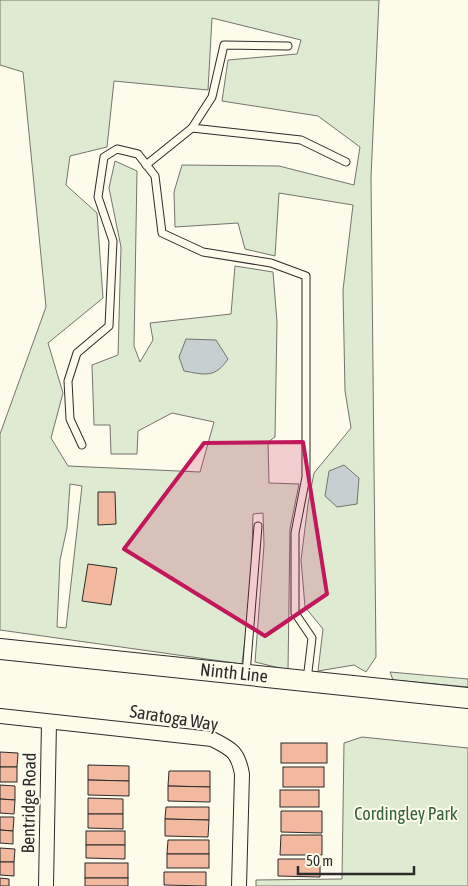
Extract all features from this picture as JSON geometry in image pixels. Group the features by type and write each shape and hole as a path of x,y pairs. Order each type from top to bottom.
{"main road":[{"name":"Ninth Line","path":"0,649 468,698"}],"street":[{"name":"Saratoga Way","path":"0,716 212,739 230,748 239,758 242,774 239,886"},
{"name":"Bentridge Road","path":"46,886 49,722"}],"lane":[{"path":"146,165 192,128 212,97 224,45 288,46"},
{"path":"192,128 301,140 346,162"},
{"path":"82,444 70,419 68,381 77,353 109,326 113,241 98,197 104,157 117,149 138,154 155,176 162,233 203,252 271,263 306,276 306,477 295,533 294,613 312,638 307,681"},
{"path":"246,674 258,526"}],"highlighted area":[{"path":"303,442 327,594 265,636 124,549 204,443"}],"green space":[{"path":"0,0 379,0 371,177 376,657 366,672 354,665 318,671 323,629 305,607 301,560 314,473 351,428 345,391 343,290 353,205 279,193 275,256 245,249 238,223 175,227 174,192 182,165 279,166 354,185 360,147 318,116 222,101 228,60 297,54 301,40 212,18 208,90 114,81 107,147 70,156 66,185 97,213 103,298 48,343 63,393 51,438 68,466 200,472 214,422 172,413 138,431 137,454 111,454 110,425 94,425 92,365 118,355 121,247 109,188 115,161 137,171 134,346 140,362 153,340 150,323 231,314 235,266 273,272 277,322 275,437 268,442 269,483 299,484 290,529 288,670 255,662 264,545 263,513 253,514 251,590 242,664 0,630 0,434 46,307 23,72 0,65","holes":["70,484 82,486 66,628 57,627 60,560 67,528"]},
{"path":"390,672 468,679 468,687 393,680"},
{"name":"Cordingley Park","path":"362,737 468,748 468,886 256,886 256,880 342,879 344,743"}],"shaded area":[{"path":"186,339 216,340 228,359 219,369 209,374 184,371 179,357"},
{"path":"344,465 359,478 357,504 337,507 325,496 329,471"}],"building":[{"path":"98,492 115,492 116,524 98,525"},
{"path":"88,564 117,568 111,605 82,601"},
{"path":"281,743 327,743 327,763 281,763"},
{"path":"0,752 18,753 17,767 0,767"},
{"path":"88,765 129,766 129,781 88,780"},
{"path":"0,767 17,767 17,782 0,782"},
{"path":"283,767 324,767 324,787 283,787"},
{"path":"169,771 210,771 210,787 168,786"},
{"path":"88,780 129,781 129,796 88,795"},
{"path":"0,785 15,786 15,800 0,799"},
{"path":"168,786 210,787 210,802 168,801"},
{"path":"280,790 319,790 319,807 280,807"},
{"path":"88,798 123,799 123,814 88,814"},
{"path":"0,799 15,800 14,814 0,813"},
{"path":"166,807 209,807 209,820 165,819"},
{"path":"281,811 322,811 322,833 281,832"},
{"path":"88,814 123,814 123,829 88,828"},
{"path":"0,817 14,817 13,831 0,830"},
{"path":"165,819 209,820 208,837 165,836"},
{"path":"0,830 13,831 13,844 0,843"},
{"path":"86,831 125,831 125,845 86,845"},
{"path":"281,835 322,835 322,855 280,855"},
{"path":"168,840 209,840 209,854 167,854"},
{"path":"86,845 125,845 125,859 86,858"},
{"path":"0,848 15,849 14,862 0,862"},
{"path":"167,854 209,854 209,868 167,868"},
{"path":"278,859 320,859 320,877 278,876"},
{"path":"0,862 14,862 14,876 0,875"},
{"path":"85,863 128,863 128,878 85,878"},
{"path":"164,872 206,872 206,886 164,885"},
{"path":"0,878 9,879 9,886 0,886"},
{"path":"85,878 128,878 128,886 85,886"}]}
